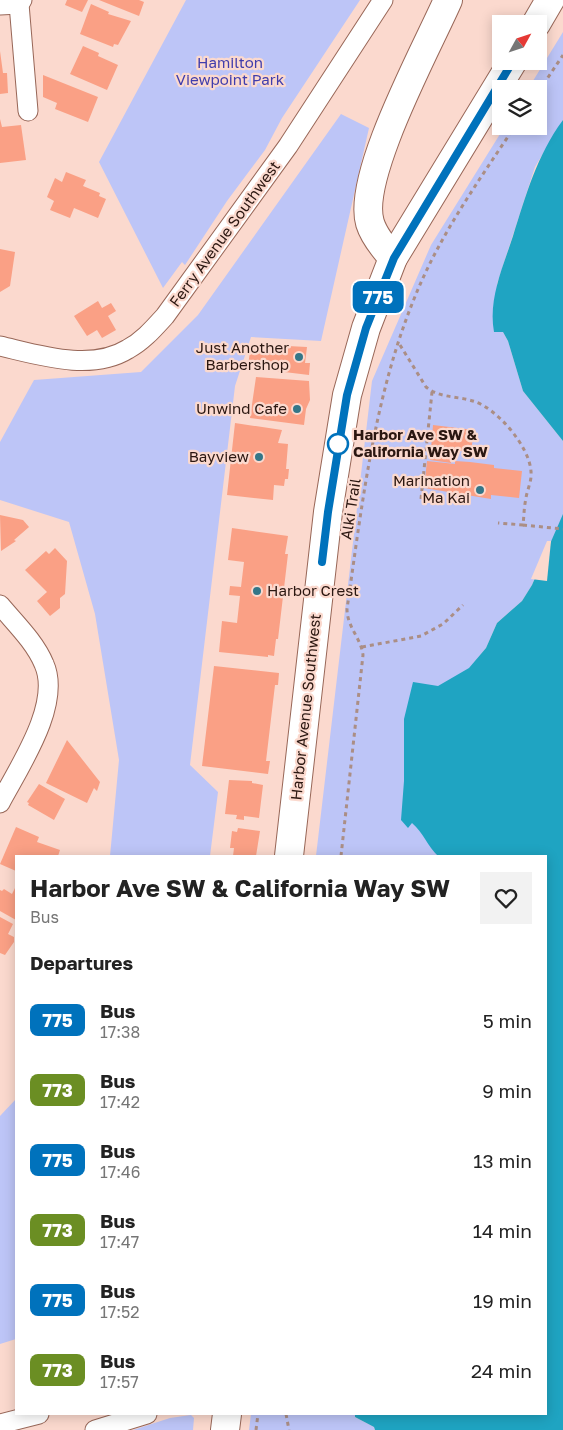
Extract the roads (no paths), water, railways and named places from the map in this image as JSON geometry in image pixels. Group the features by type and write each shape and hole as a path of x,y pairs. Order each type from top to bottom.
{"main road":[{"path":"394,258 384,248 370,222 370,189 392,124 448,0"},
{"path":"541,15 550,0"},
{"name":"Harbor Avenue Southwest","path":"289,855 328,512 347,395 366,328 394,258 508,70"},
{"path":"225,1430 227,1415"}],"street":[{"name":"Ferry Avenue Southwest","path":"0,346 78,360 102,359 128,350 147,335 166,316 288,146 383,0"},
{"path":"13,3 28,110"},
{"path":"0,605 44,663 49,679 49,694 31,743 0,803"},
{"path":"0,1424 35,1415"},
{"path":"95,1430 144,1415"}],"place":[{"name":"Just Another Barbershop","path":"299,357"},
{"name":"Unwind Cafe","path":"297,409"},
{"name":"Harbor Ave SW & California Way SW","path":"338,444"},
{"name":"Bayview","path":"259,457"},
{"name":"Marination Ma Kai","path":"480,490"},
{"name":"Harbor Crest","path":"257,591"}],"park label":[{"name":"Hamilton Viewpoint Park","path":"230,72"}]}
